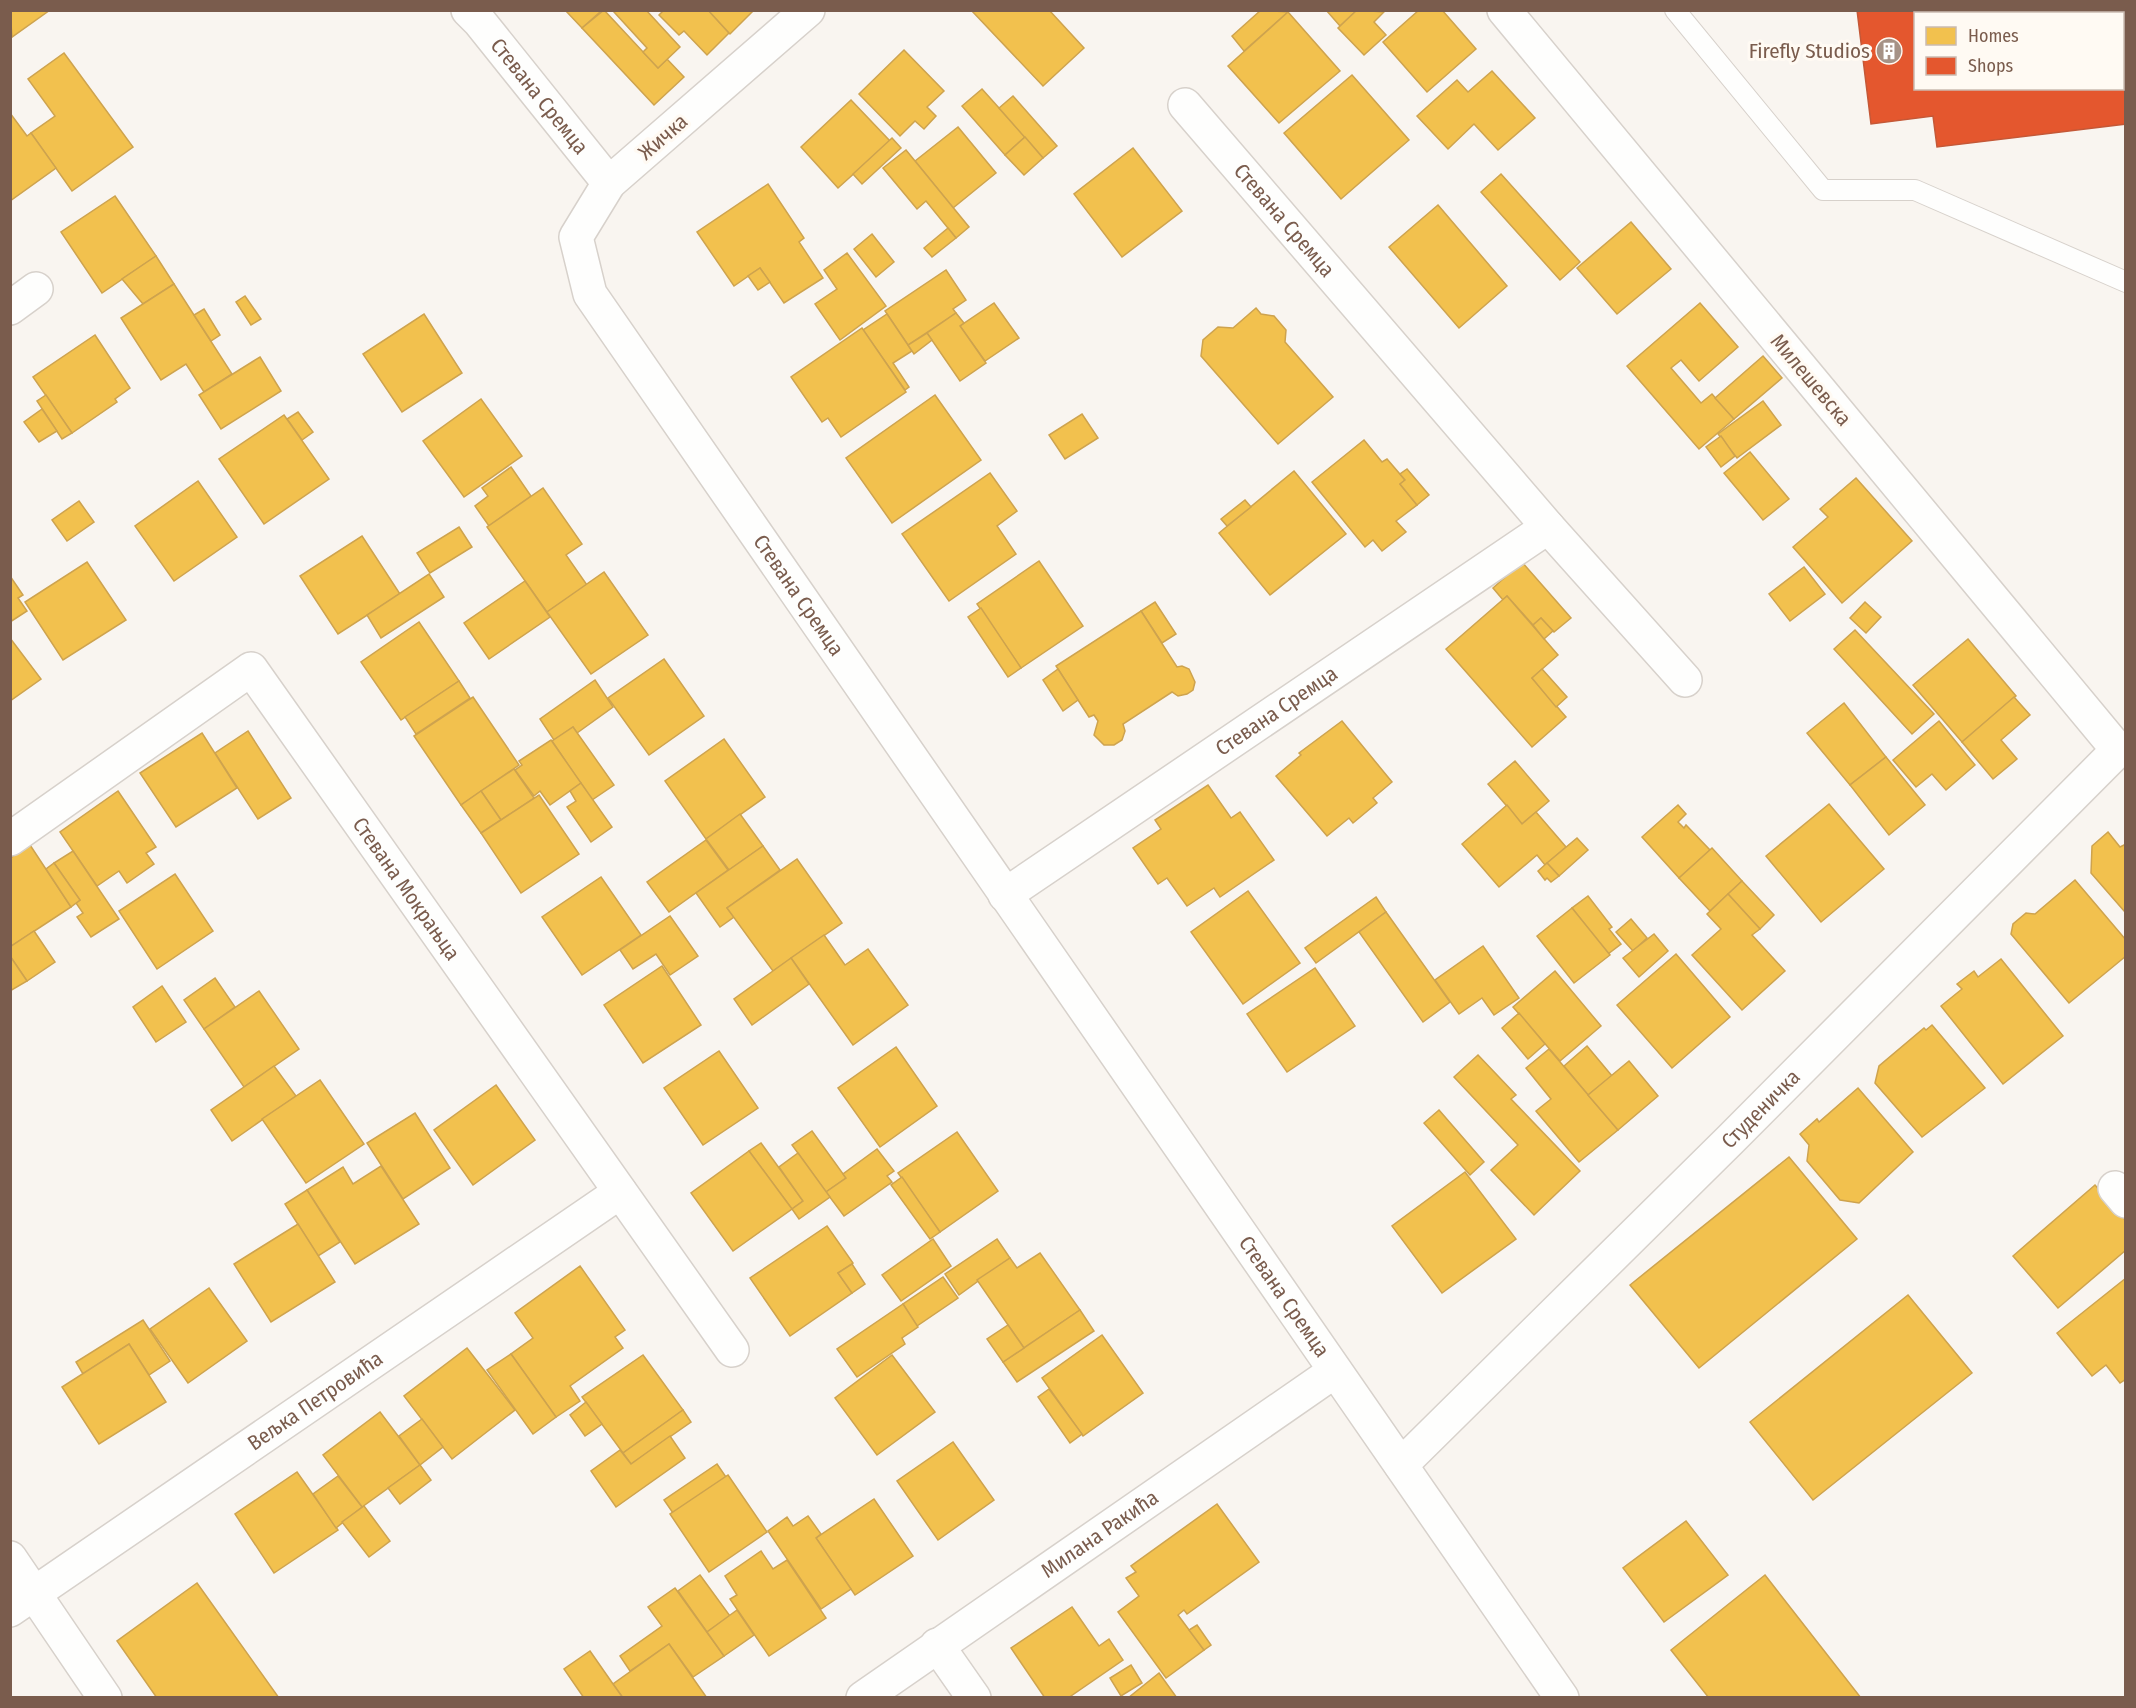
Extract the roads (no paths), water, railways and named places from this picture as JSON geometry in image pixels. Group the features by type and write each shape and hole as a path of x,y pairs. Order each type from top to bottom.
{"street":[{"name":"Стевана Сремца","path":"468,10 609,183"},
{"name":"Жичка","path":"590,294 576,237 609,183 808,10"},
{"name":"Милешевска","path":"1504,10 2118,750"},
{"name":"Стевана Сремца","path":"1185,105 1548,527 1685,680"},
{"name":"Стевана Сремца","path":"590,294 1562,1698"},
{"name":"Стевана Сремца","path":"1005,895 1548,527"},
{"name":"Стевана Мокрањца","path":"10,839 251,669 732,1350"},
{"name":"Студеничка","path":"1401,1465 1731,1139 2118,750"},
{"name":"Вељка Петровића","path":"22,1601 620,1192"},
{"name":"Милана Ракића","path":"863,1698 1335,1371"},
{"path":"10,1558 22,1601 105,1698"},
{"path":"937,1645 974,1698"}],"lane":[{"path":"1675,10 1823,190 1915,190 2126,282"}],"place":[{"name":"Firefly Studios","path":"1889,51"}]}
